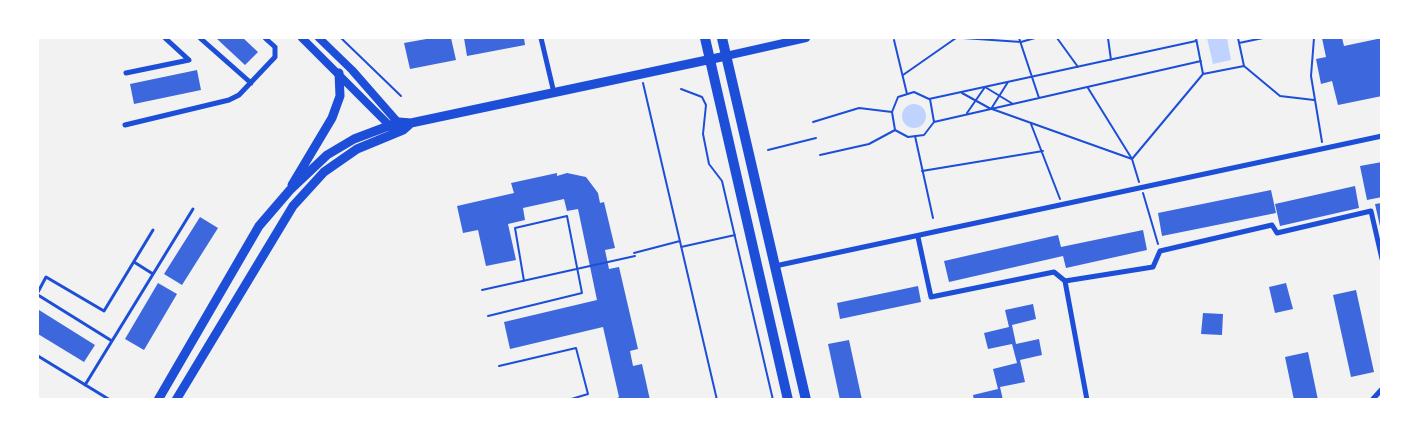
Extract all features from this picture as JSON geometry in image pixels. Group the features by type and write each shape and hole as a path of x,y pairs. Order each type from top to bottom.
{"main road":[{"path":"705,38 788,400"},
{"path":"722,38 806,400"},
{"path":"158,400 259,226 290,190 327,155 354,139 411,123 726,56"},
{"path":"290,190 332,118 340,96 339,73"},
{"path":"176,400 292,206 324,172 357,149 397,128"}],"street":[{"path":"126,73 189,60 165,38"},
{"path":"200,38 250,83"},
{"path":"125,124 229,100 239,95 275,57 275,48 264,38"},
{"path":"302,38 397,128"},
{"path":"319,38 397,128"},
{"path":"541,38 554,93"},
{"path":"726,56 806,38"},
{"path":"775,266 918,237 1382,136"},
{"path":"1065,282 1153,267 1160,251 1272,225 1277,233 1371,211 1382,259"},
{"path":"918,237 931,297 1054,272 1065,282 1087,400"},
{"path":"1372,400 1382,389"}],"lane":[{"path":"85,385 193,208"},
{"path":"112,342 38,293 46,277 104,312 153,230"},
{"path":"134,262 153,274"},
{"path":"38,356 110,400"}],"path":[{"path":"341,38 401,96"},
{"path":"903,76 956,38"},
{"path":"963,38 1021,42 1035,38"},
{"path":"1019,38 1039,98"},
{"path":"1057,38 1078,67"},
{"path":"1108,38 1111,60"},
{"path":"1196,38 1203,74"},
{"path":"1238,38 1244,66 1280,96 1314,100"},
{"path":"1239,43 1263,38"},
{"path":"1314,38 1311,76 1324,149"},
{"path":"894,40 907,94"},
{"path":"895,130 892,112 898,97 907,94 914,92 929,99 1196,42"},
{"path":"895,130 908,137 924,135 934,122 1201,61"},
{"path":"1132,159 1203,74 1244,66"},
{"path":"640,74 716,400"},
{"path":"991,109 1008,82"},
{"path":"985,87 1013,104"},
{"path":"966,114 985,87"},
{"path":"1087,87 1132,159 1160,251"},
{"path":"681,89 702,97 706,105 703,134 709,164 722,181 773,400"},
{"path":"960,92 991,109 1132,159"},
{"path":"929,99 934,122"},
{"path":"813,122 859,108 892,112"},
{"path":"1030,123 1043,151 1062,206"},
{"path":"820,155 869,144 895,130"},
{"path":"915,136 933,218"},
{"path":"768,150 816,138"},
{"path":"922,171 1043,151"},
{"path":"488,316 582,292 566,216 515,228 524,281"},
{"path":"681,247 735,235"},
{"path":"634,253 680,241"},
{"path":"482,290 635,256"},
{"path":"499,366 576,348 588,394 568,400"}],"water":[{"path":"1207,38 1227,38 1231,60 1213,64"},
{"path":"914,104 923,107 926,116 923,125 914,128 905,125 902,116 905,107"}],"building":[{"path":"216,38 243,38 258,52 245,65"},
{"path":"432,38 451,38 456,60 410,69 404,43"},
{"path":"464,38 524,38 525,45 467,56"},
{"path":"1322,38 1342,38 1344,46 1382,38 1382,96 1338,105 1332,81 1321,84 1316,59 1326,57"},
{"path":"197,70 201,90 134,104 130,84"},
{"path":"1382,162 1382,197 1367,200 1360,166"},
{"path":"557,173 557,176 567,173 586,177 598,193 600,203 604,202 615,248 605,250 609,269 619,267 638,349 630,351 633,366 642,364 650,400 614,400 619,397 603,327 510,349 504,322 597,300 578,209 567,211 564,199 523,208 525,220 508,224 516,260 486,266 478,230 463,233 457,206 514,193 511,183"},
{"path":"1355,186 1359,208 1280,226 1275,204"},
{"path":"1271,190 1276,213 1162,236 1158,213"},
{"path":"1382,203 1382,231 1381,231 1375,204"},
{"path":"200,217 218,228 182,285 164,274"},
{"path":"1143,230 1147,250 1066,268 1063,256 949,282 944,261 1058,235 1061,247"},
{"path":"158,283 177,294 144,350 125,339"},
{"path":"1286,283 1293,309 1275,313 1269,287"},
{"path":"918,286 921,302 840,319 837,303"},
{"path":"1356,290 1374,372 1351,377 1333,295"},
{"path":"1033,304 1036,319 1012,325 1016,344 1039,339 1042,355 1020,360 1025,382 1000,387 1003,400 974,400 973,395 998,389 993,369 1017,363 1012,344 988,349 984,333 1009,327 1005,310"},
{"path":"39,310 95,345 84,362 38,334"},
{"path":"1203,313 1223,314 1222,335 1201,334"},
{"path":"849,340 862,400 840,400 828,344"},
{"path":"1308,352 1318,400 1294,400 1285,357"}]}
